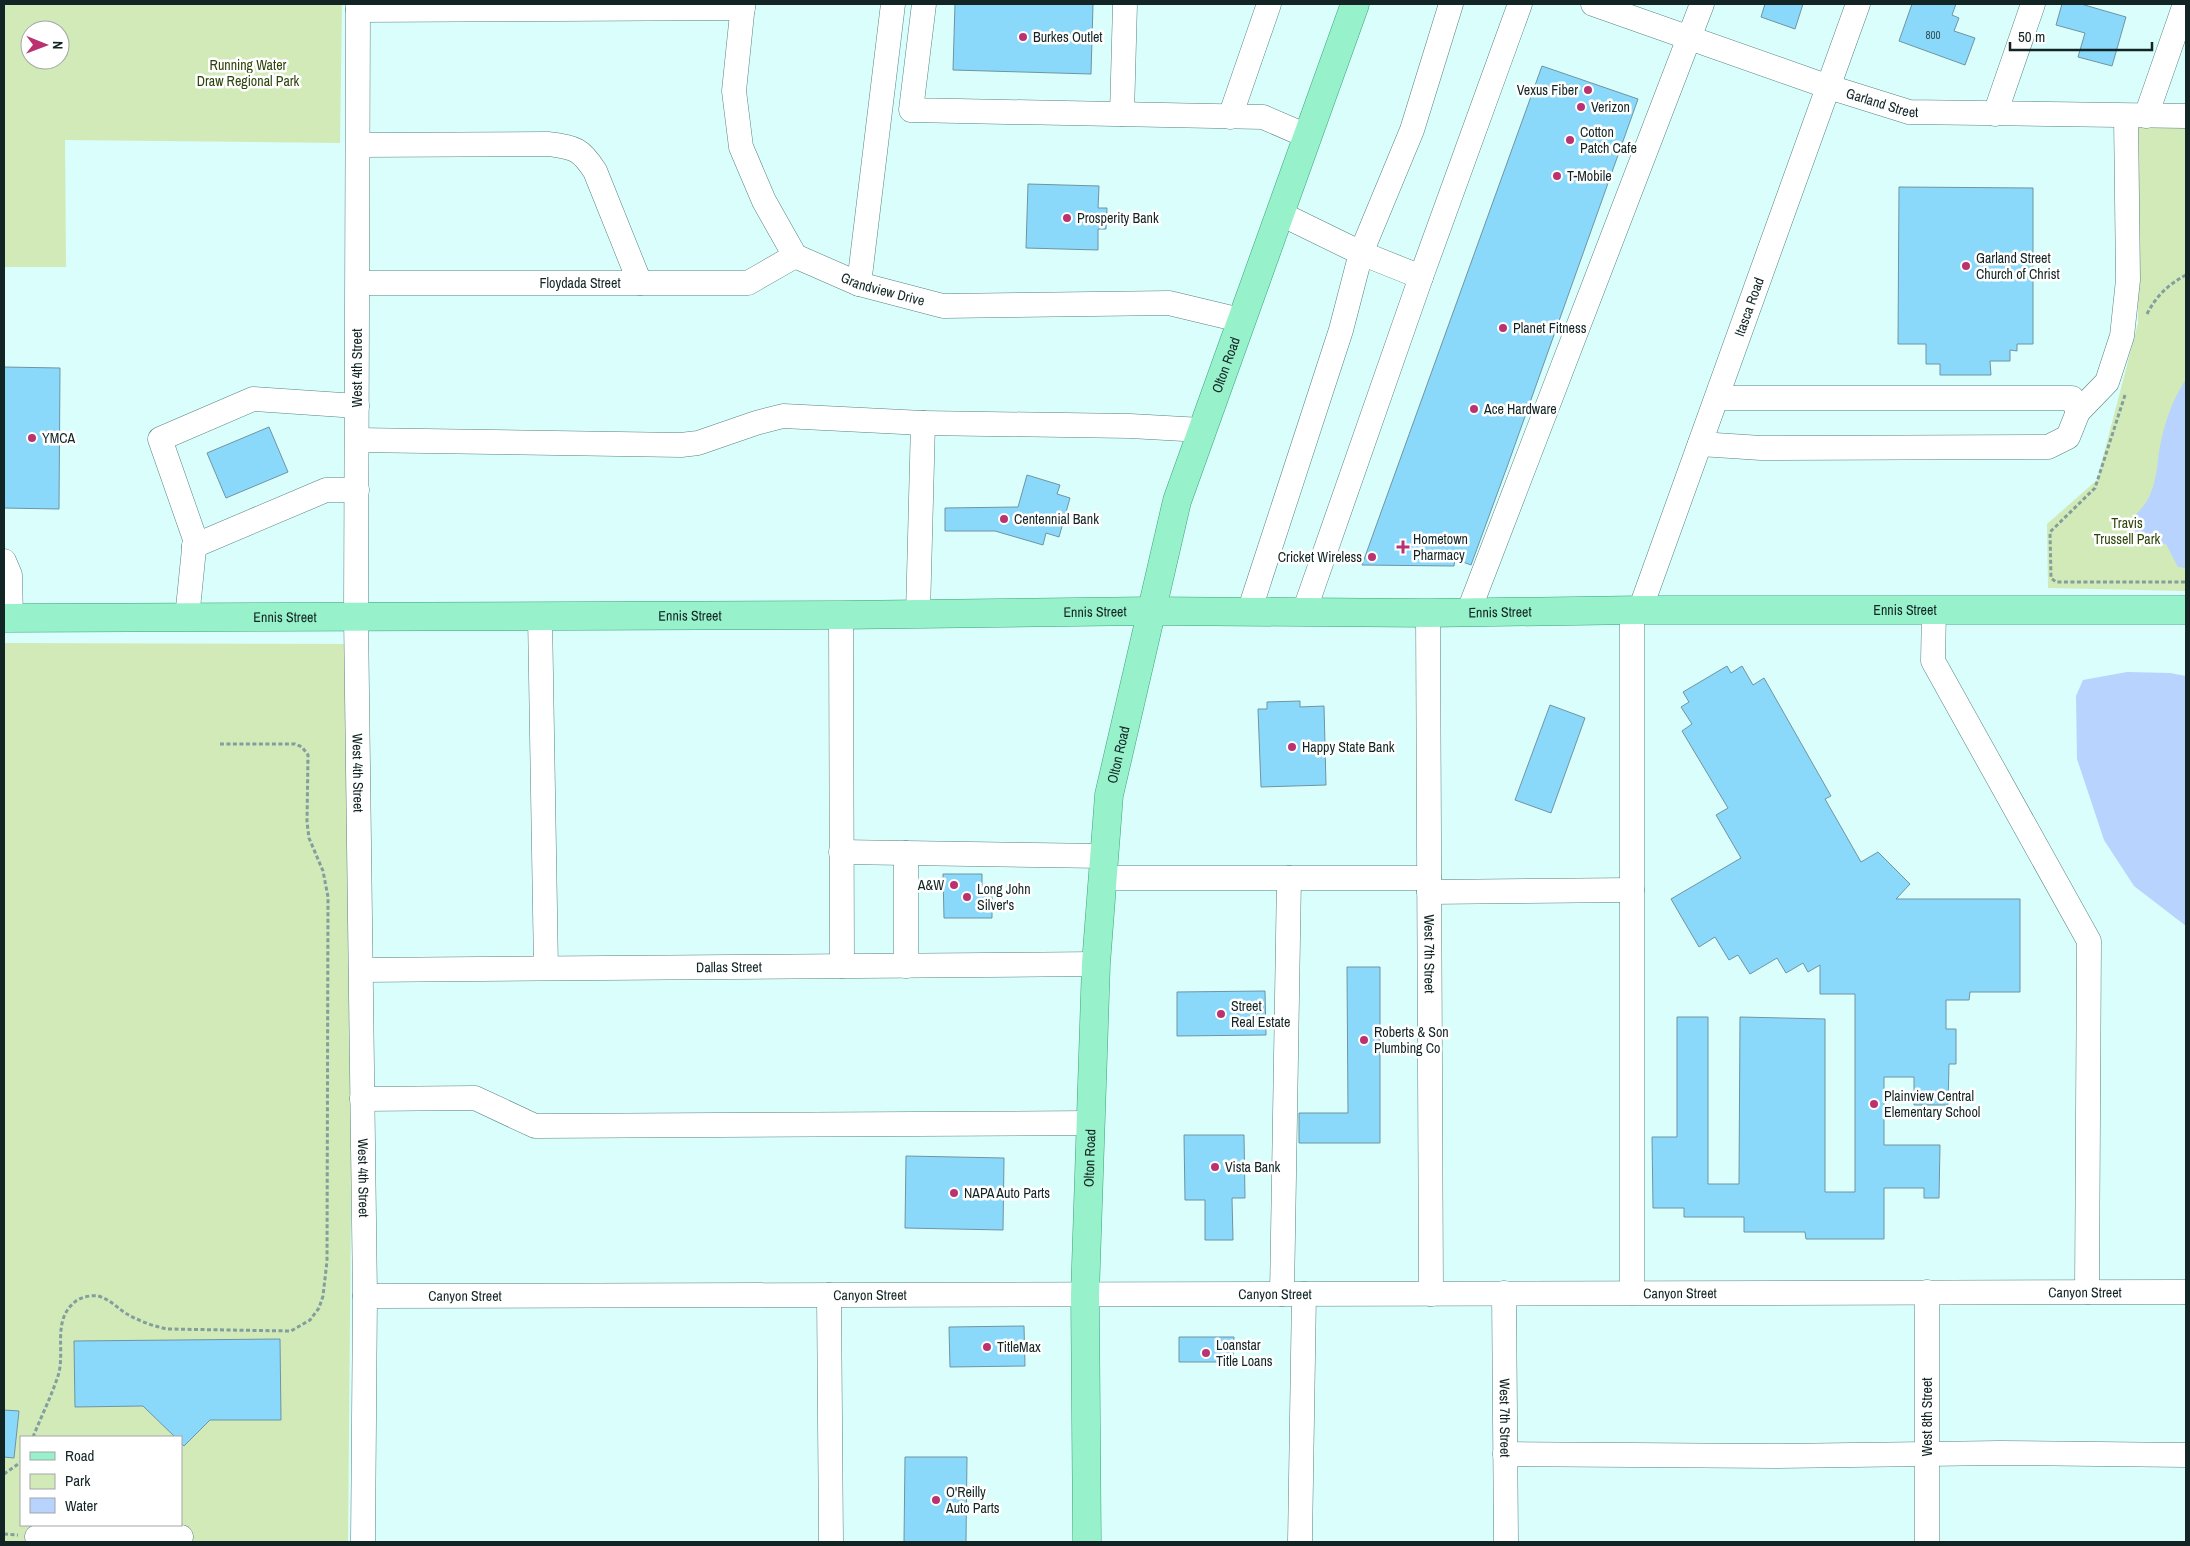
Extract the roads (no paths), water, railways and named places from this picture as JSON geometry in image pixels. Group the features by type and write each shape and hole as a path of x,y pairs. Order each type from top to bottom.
{"main road":[{"name":"Olton Road","path":"1087,1542 1085,1294 1096,964 1108,795 1177,501 1240,320 1355,4"},
{"name":"Ennis Street","path":"7,618 841,615 1150,611 1468,613 2186,610"}],"street":[{"path":"859,284 893,4"},
{"path":"924,4 912,110 1263,117 1307,136"},
{"path":"1122,114 1125,4"},
{"path":"1230,117 1269,4"},
{"path":"1249,612 1340,330 1360,253 1412,130 1451,4"},
{"path":"1304,612 1421,277 1520,4"},
{"name":"Garland Street","path":"1593,4 1829,87 1909,112 2186,116"},
{"path":"1468,613 1702,4"},
{"name":"Itasca Road","path":"1632,1292 1632,890 1636,611 1717,398 1858,4"},
{"path":"1995,114 2033,4"},
{"path":"1700,444 1761,448 2048,447 2068,437 2078,412 2107,382 2122,336 2128,280 2136,116 2185,4"},
{"path":"358,7 743,6 734,91 741,147 764,201 795,256"},
{"name":"West 4th Street","path":"358,7 356,617 365,1296 363,1542"},
{"path":"358,145 549,144 572,148 585,155 595,171 640,283"},
{"path":"1279,213 1360,253 1421,277"},
{"name":"Grandview Drive","path":"795,256 859,284 942,306 1169,304 1240,320"},
{"name":"Floydada Street","path":"358,283 748,283 795,256"},
{"path":"1717,398 2072,398 2078,412"},
{"path":"187,618 195,539 160,438 254,399 357,406"},
{"path":"357,440 682,445 698,443 756,423 784,416 923,423 1130,426 1202,430"},
{"path":"918,614 923,423"},
{"path":"194,546 326,490 357,490"},
{"path":"4,561 10,576 7,618"},
{"path":"1934,610 1933,661 2089,941 2087,1292"},
{"name":"West 7th Street","path":"1428,613 1431,1294"},
{"path":"841,615 842,966"},
{"path":"540,616 546,968"},
{"path":"841,852 906,853 1104,867 1429,885 1632,890"},
{"path":"906,853 906,966"},
{"path":"1289,878 1293,1294 1300,1542"},
{"name":"Dallas Street","path":"360,970 1096,964"},
{"path":"362,1099 475,1098 535,1126 1091,1123"},
{"name":"West 8th Street","path":"1927,1292 1927,1542"},
{"name":"Canyon Street","path":"365,1296 2186,1292"},
{"name":"West 7th Street","path":"1504,1293 1506,1542"},
{"path":"830,1295 832,1542"},
{"path":"1505,1454 1775,1456 1927,1454 2186,1455"},
{"path":"37,1537 181,1537"}],"water":[{"path":"2186,379 2186,568 2178,567 2166,544 2146,542 2126,524 2139,512 2151,492 2155,481 2163,432 2172,405"},
{"path":"2127,672 2170,673 2186,676 2186,926 2134,886 2104,840 2077,759 2076,696 2083,680"}],"place":[{"name":"Burkes Outlet","path":"1023,37"},
{"name":"Vexus Fiber","path":"1588,90"},
{"name":"Verizon","path":"1581,107"},
{"name":"Cotton Patch Cafe","path":"1570,140"},
{"name":"T-Mobile","path":"1557,176"},
{"name":"Prosperity Bank","path":"1067,218"},
{"name":"Garland Street Church of Christ","path":"1966,266"},
{"name":"Planet Fitness","path":"1503,328"},
{"name":"Ace Hardware","path":"1474,409"},
{"name":"YMCA","path":"32,438"},
{"name":"Centennial Bank","path":"1004,519"},
{"name":"Hometown Pharmacy","path":"1403,547"},
{"name":"Cricket Wireless","path":"1372,557"},
{"name":"Happy State Bank","path":"1292,747"},
{"name":"A&W","path":"954,885"},
{"name":"Long John Silver's","path":"967,897"},
{"name":"Street Real Estate","path":"1221,1014"},
{"name":"Roberts & Son Plumbing Co","path":"1364,1040"},
{"name":"Plainview Central Elementary School","path":"1874,1104"},
{"name":"Vista Bank","path":"1215,1167"},
{"name":"NAPA Auto Parts","path":"954,1193"},
{"name":"TitleMax","path":"987,1347"},
{"name":"Loanstar Title Loans","path":"1206,1353"},
{"name":"O'Reilly Auto Parts","path":"936,1500"}],"park label":[{"name":"Running Water Draw Regional Park","path":"248,74"},
{"name":"Travis Trussell Park","path":"2127,532"}]}
